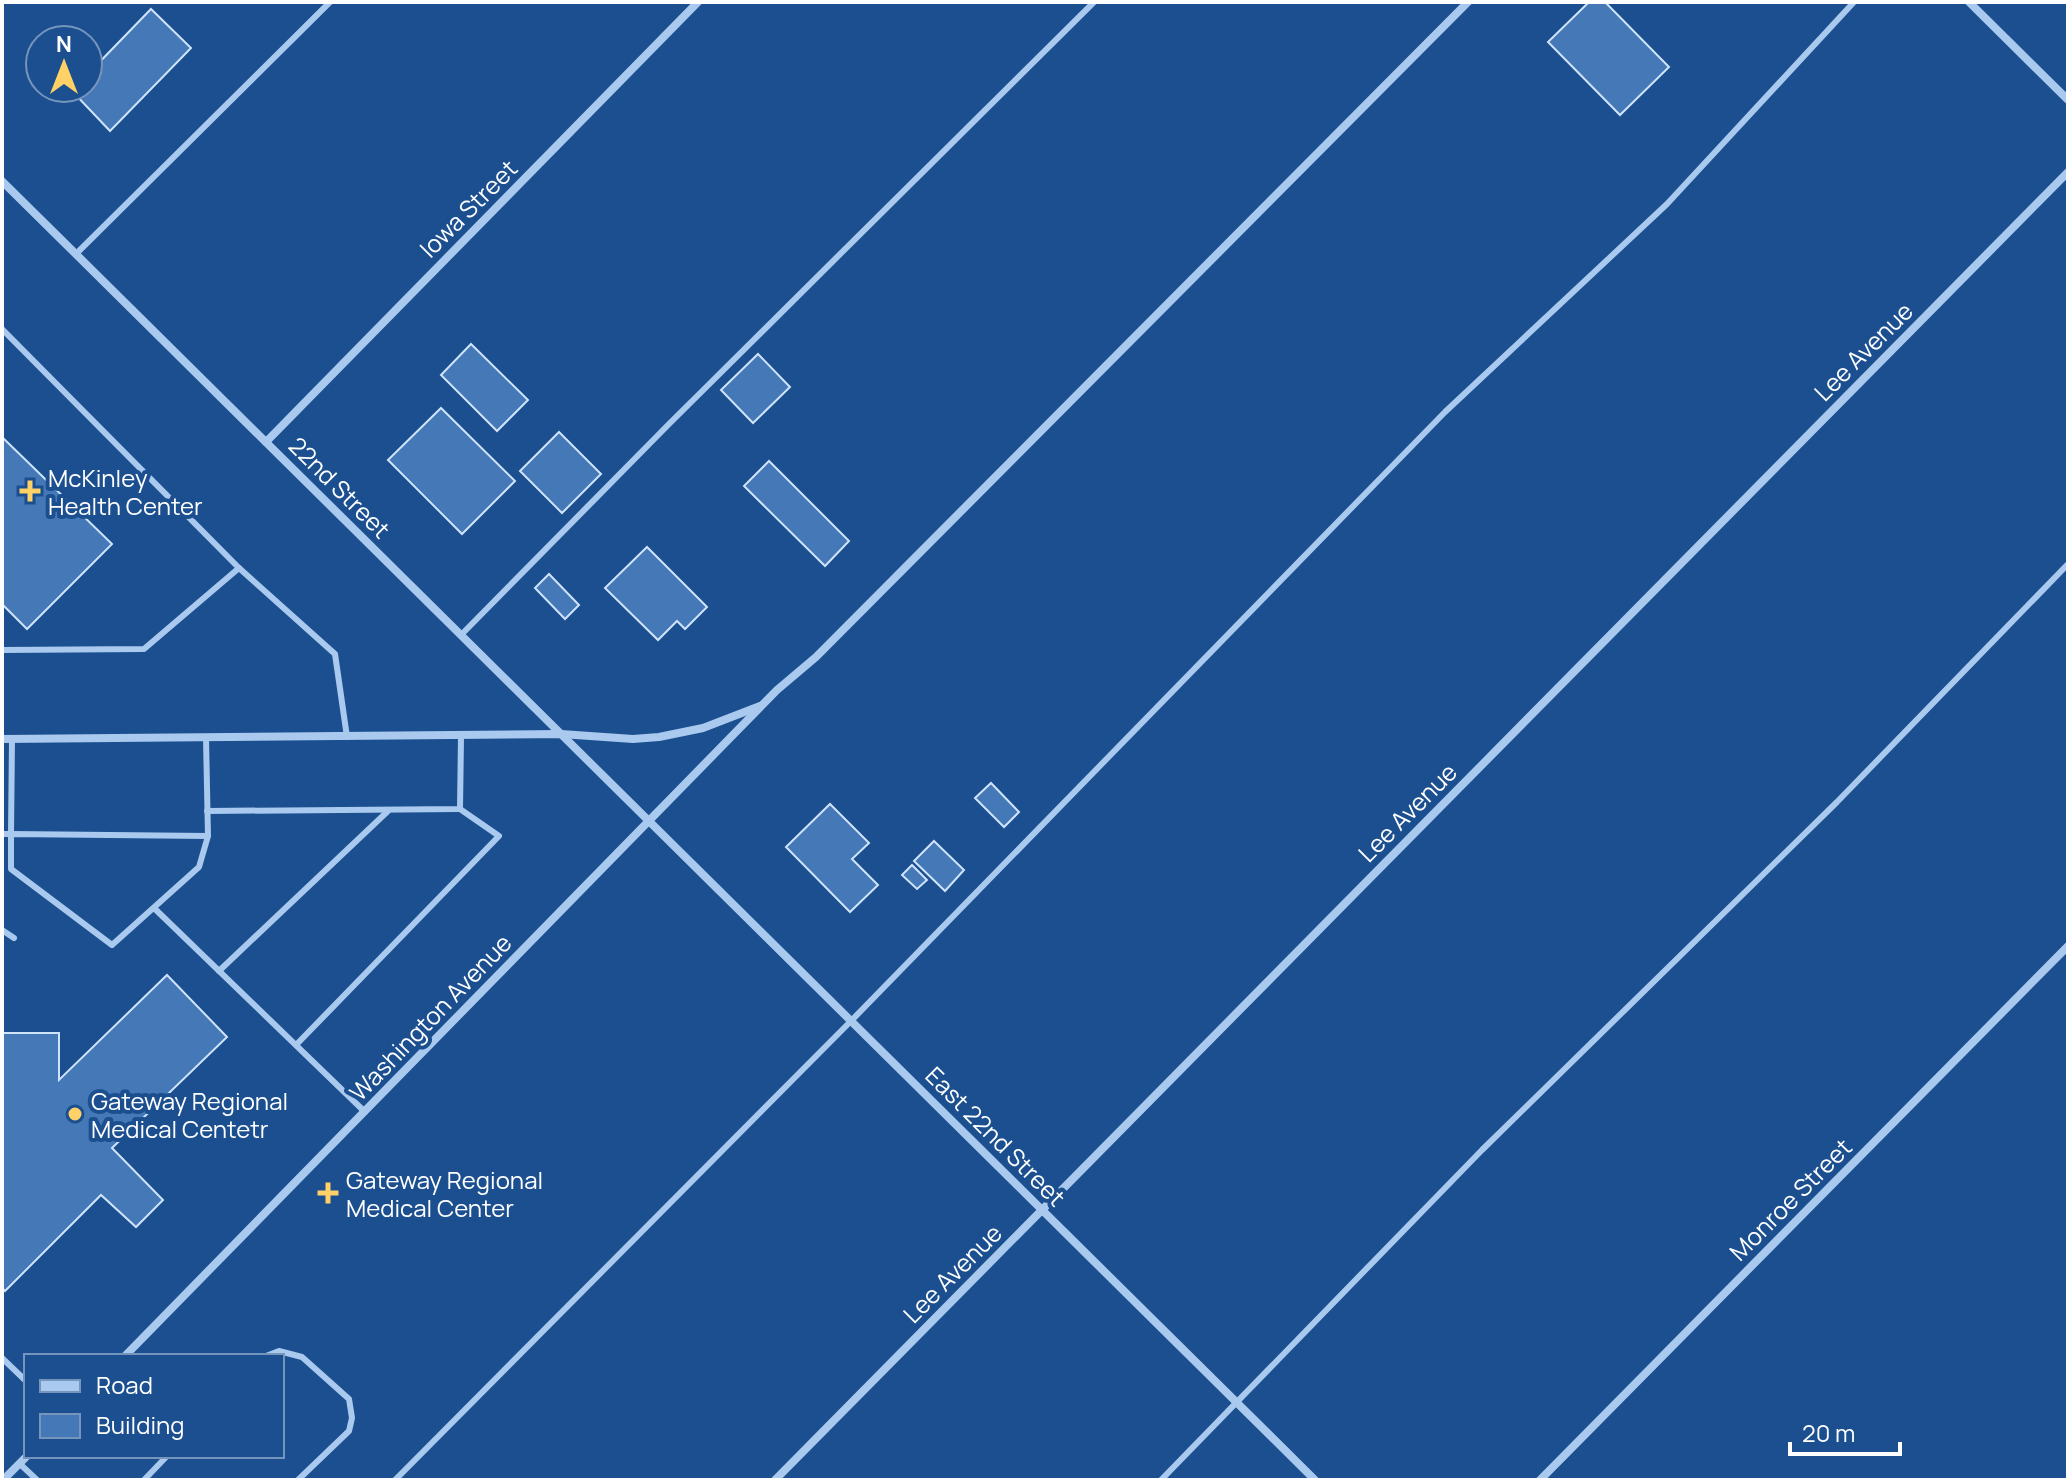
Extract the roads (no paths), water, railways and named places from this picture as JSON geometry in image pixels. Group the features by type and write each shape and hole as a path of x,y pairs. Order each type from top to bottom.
{"street":[{"name":"Iowa Street","path":"266,442 698,2"},
{"name":"Washington Avenue","path":"127,1354 763,705 816,657 1468,2"},
{"path":"1969,2 2068,100"},
{"name":"Lee Avenue","path":"775,1480 2068,172"},
{"name":"22nd Street","path":"2,181 649,821"},
{"path":"7,739 561,734 633,739 703,728 763,705"},
{"name":"East 22nd Street","path":"649,821 1315,1480"},
{"name":"Monroe Street","path":"1540,1480 2068,946"},
{"path":"3,1480 25,1458"}],"lane":[{"path":"76,254 330,2"},
{"path":"461,635 1094,2"},
{"path":"395,1480 851,1021 1445,412 1667,204 1854,2"},
{"path":"2,329 239,568 335,654 347,737"},
{"path":"1161,1480 1482,1150 1837,802 2068,564"},
{"path":"2,650 144,649 239,568"},
{"path":"460,809 461,737"},
{"path":"7,739 11,869 112,945 199,867 208,836 206,738"},
{"path":"207,811 460,809 499,836 296,1045"},
{"path":"219,971 390,810"},
{"path":"2,834 208,836"},
{"path":"154,908 365,1112"},
{"path":"2,930 14,938"},
{"path":"271,1354 279,1351 302,1357 349,1399 352,1418 349,1431 298,1480"},
{"path":"2,1358 24,1379"},
{"path":"144,1480 165,1458"},
{"path":"20,1464 37,1480"}],"place":[{"name":"McKinley Health Center","path":"30,491"},
{"name":"Gateway Regional Medical Centetr","path":"75,1114"},
{"name":"Gateway Regional Medical Center","path":"328,1193"}]}
